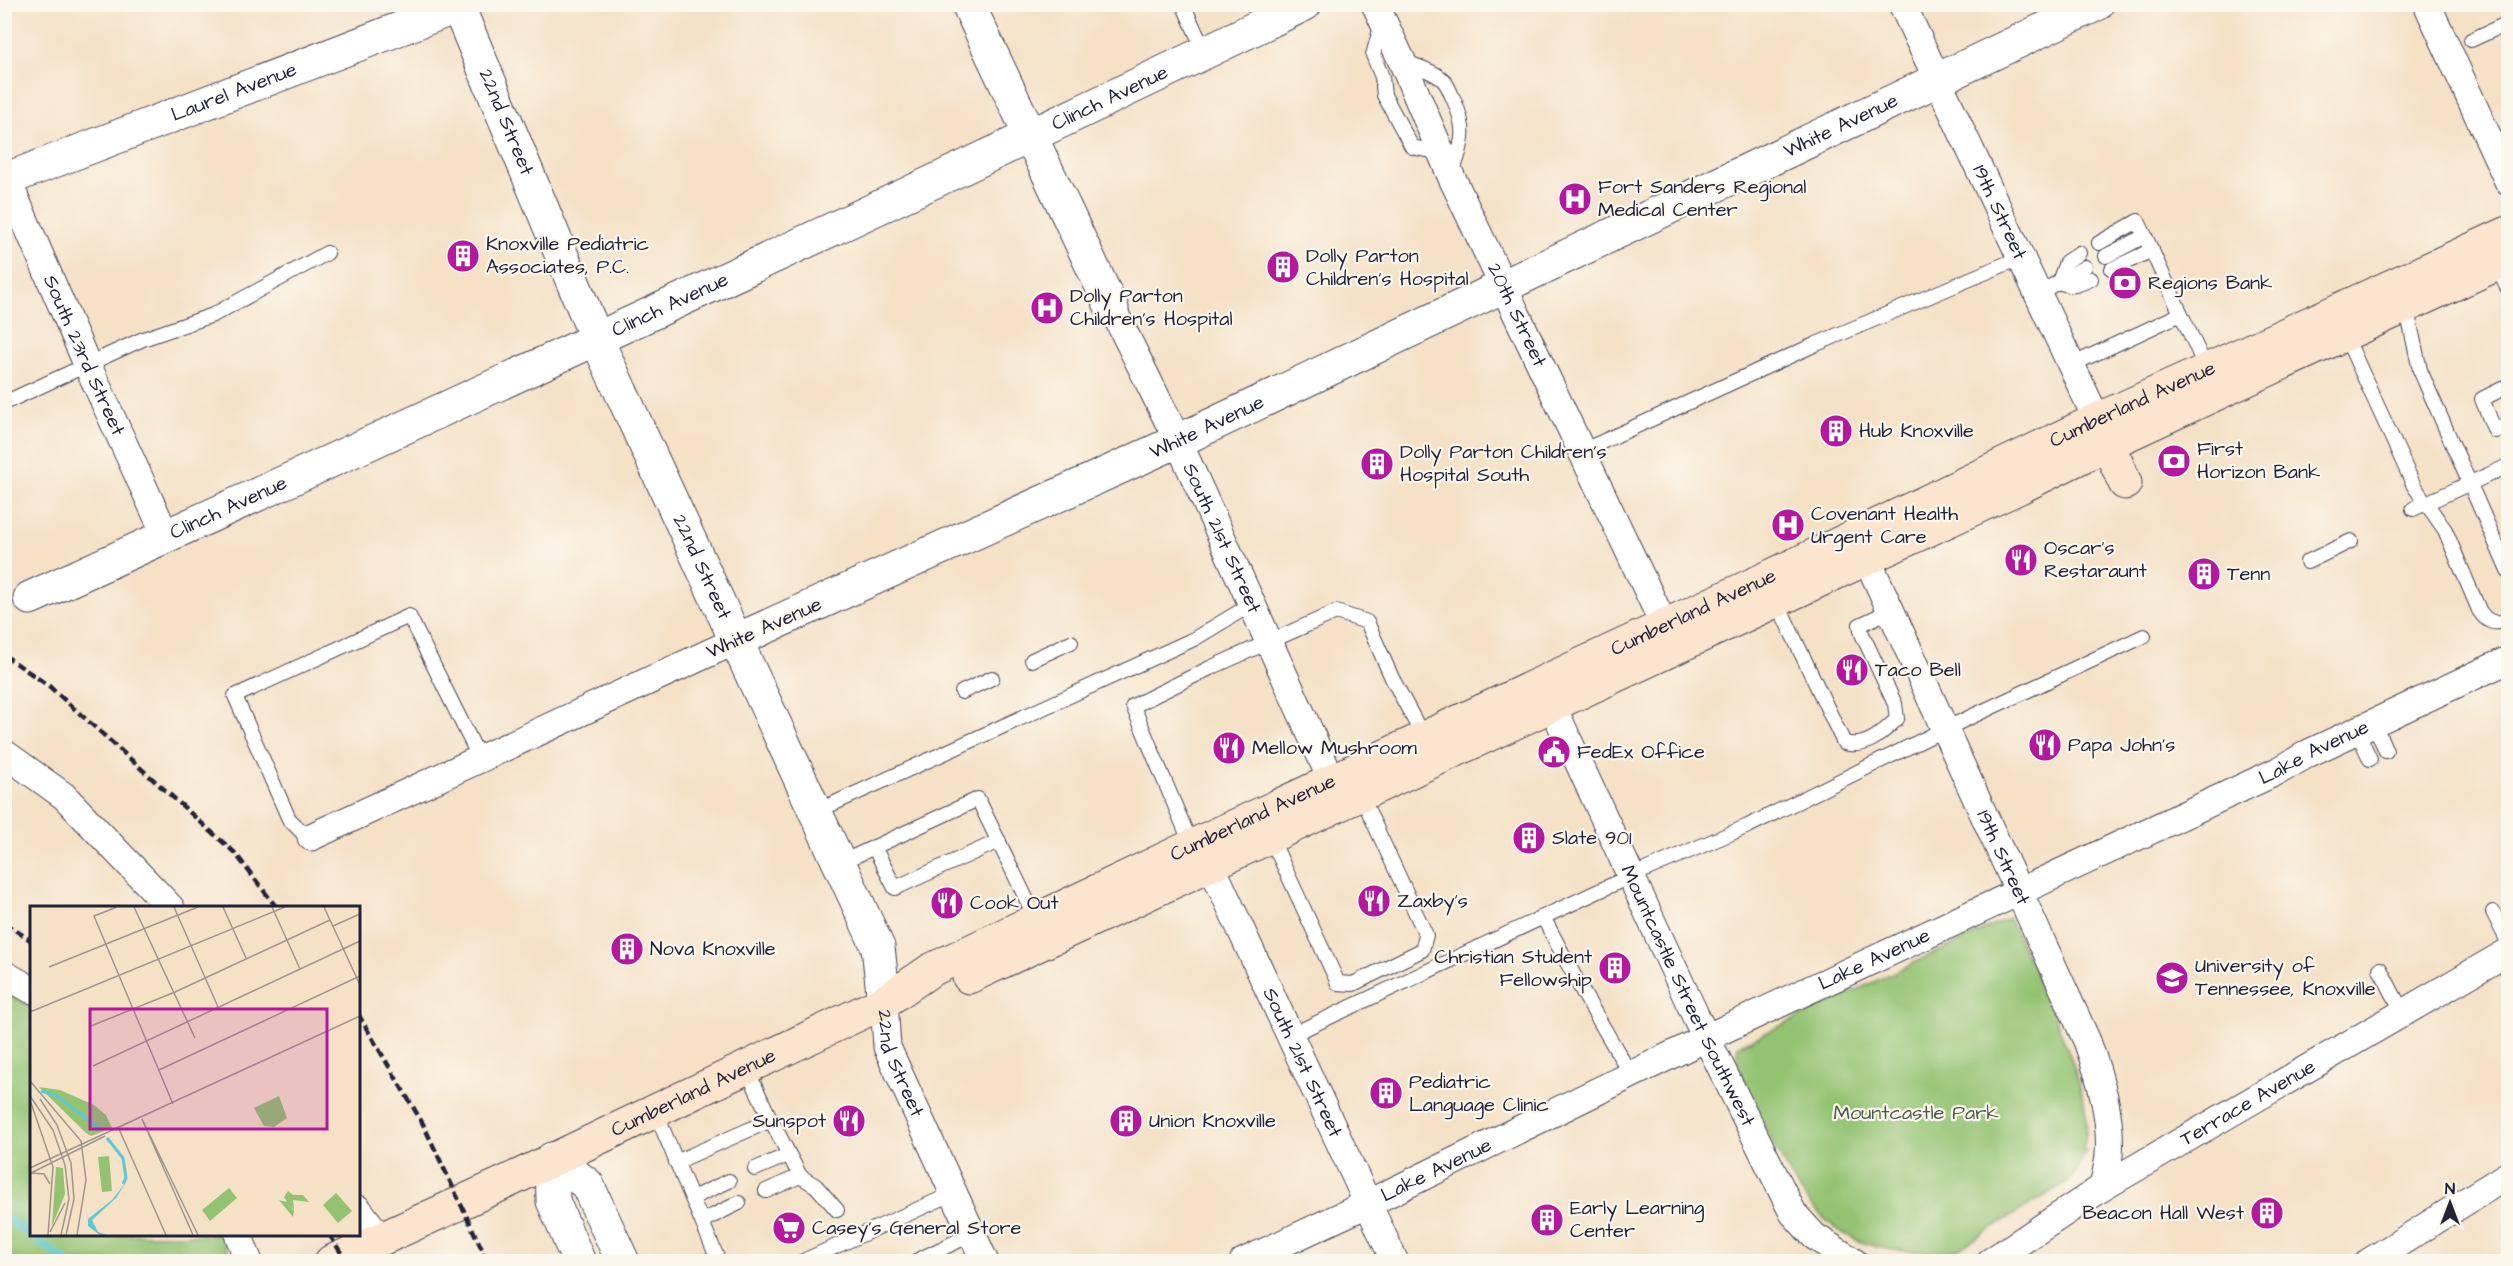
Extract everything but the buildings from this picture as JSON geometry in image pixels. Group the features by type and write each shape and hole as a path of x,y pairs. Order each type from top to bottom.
{"main road":[{"name":"Cumberland Avenue","path":"2102,432 2207,370 2508,233"},
{"name":"Cumberland Avenue","path":"884,1002 941,990 1201,854 1270,836 1344,792 1424,738 1669,636 2102,432 2345,334 2406,306 2504,271"},
{"path":"2102,432 2125,483"},
{"name":"Cumberland Avenue","path":"331,1262 504,1183 884,1002 931,970 1036,920 1201,854 1552,705 1669,636 1776,600 1862,547"}],"street":[{"name":"South 21st Street","path":"968,4 1112,308 1179,441 1269,642 1344,792"},
{"name":"Clinch Avenue","path":"30,598 597,340 1030,138 1305,4"},
{"name":"19th Street","path":"1902,4 2022,257 2049,288 2072,365 2102,432"},
{"name":"White Avenue","path":"311,837 735,641 1179,441 2097,4"},
{"path":"2427,4 2508,181"},
{"name":"Laurel Avenue","path":"6,177 460,6"},
{"name":"22nd Street","path":"460,6 597,340 878,947 887,1047 985,1262"},
{"name":"20th Street","path":"1379,13 1446,165 1669,636"},
{"name":"South 23rd Street","path":"6,177 87,364 166,536"},
{"name":"19th Street","path":"1862,547 2087,1041 2101,1079 2109,1155 2103,1187"},
{"name":"Lake Avenue","path":"1243,1262 1706,1038 2280,770 2309,753 2508,660"},
{"name":"Mountcastle Street Southwest","path":"1552,705 1706,1038 1793,1213 1814,1236 1854,1262"},
{"path":"4,753 64,796 169,906"},
{"name":"South 21st Street","path":"1201,854 1395,1262"},
{"name":"Terrace Avenue","path":"1991,1261 2103,1187 2508,952"},
{"path":"4,974 30,989"},
{"path":"552,1159 553,1201 579,1262"},
{"path":"552,1159 587,1184 623,1262"},
{"path":"2369,1262 2508,1175"},
{"path":"360,1212 381,1239"},
{"path":"239,1236 249,1262"},
{"path":"1981,1262 1991,1261"}],"lane":[{"path":"1183,4 1205,53"},
{"path":"1379,13 1373,56 1382,77 1384,95 1412,147 1446,165"},
{"path":"2471,40 2508,23"},
{"path":"2099,243 2138,221 2207,370"},
{"path":"2145,236 2109,263 2152,250"},
{"path":"4,403 143,339 213,315 327,253"},
{"path":"2049,288 2066,262 2079,253"},
{"path":"1582,451 1814,345 2022,257"},
{"path":"2049,288 2078,286 2088,273"},
{"path":"2406,306 2420,370 2508,571"},
{"path":"2072,365 2181,314"},
{"path":"2345,334 2414,486 2445,530 2484,619 2491,622 2508,621"},
{"path":"2508,386 2482,399 2495,431 2508,424"},
{"path":"2413,509 2508,466"},
{"path":"2307,561 2351,540"},
{"path":"1776,600 1844,743 1856,746 1879,736 1897,719 1895,704 1862,634 1860,625 1891,610"},
{"path":"815,812 1194,639 1252,604"},
{"path":"1201,854 1133,706 1210,668 1336,612 1367,622 1392,678 1424,738"},
{"path":"311,837 303,833 289,819 235,696 409,616 480,759"},
{"path":"1289,1036 1631,876 1748,826 1945,729 2144,636"},
{"path":"1032,660 1071,642"},
{"path":"962,692 992,678"},
{"path":"2365,727 2386,751"},
{"path":"2365,727 2370,759"},
{"path":"1270,836 1338,983 1353,984 1422,950 1426,935 1344,792"},
{"path":"839,863 978,799 1036,920"},
{"path":"874,847 895,888 999,841"},
{"path":"2493,912 2508,942"},
{"path":"1543,917 1631,1075"},
{"path":"2380,969 2403,1013"},
{"path":"746,1068 800,1176 816,1186 837,1210"},
{"path":"655,1110 719,1262"},
{"path":"676,1162 771,1120"},
{"path":"755,1168 788,1155"},
{"path":"766,1191 800,1176"},
{"path":"692,1198 729,1181"},
{"path":"801,1262 954,1193"},
{"path":"702,1221 739,1203"},
{"path":"914,1262 972,1234"}],"green space":[{"name":"Mountcastle Park","path":"2009,918 2058,1024 2080,1085 2086,1111 2083,1149 2086,1151 2070,1181 1957,1249 1937,1252 1916,1251 1888,1249 1864,1243 1844,1233 1826,1220 1810,1204 1796,1184 1742,1081 1737,1057 1738,1046"},
{"path":"4,993 30,1006 30,1236 222,1236 231,1261 5,1261"}],"waterway":[{"path":"4,1216 30,1235"},
{"path":"31,1236 67,1262"}],"railway":[{"path":"4,655 49,686 235,853 275,906"},
{"path":"4,923 30,940"},
{"path":"360,1017 423,1124 488,1262"},
{"path":"330,1236 347,1262"}],"place":[{"name":"Fort Sanders Regional Medical Center","path":"1575,199"},
{"name":"Knoxville Pediatric Associates, P.C.","path":"463,256"},
{"name":"Dolly Parton Children's Hospital","path":"1283,267"},
{"name":"Regions Bank","path":"2125,283"},
{"name":"Dolly Parton Children’s Hospital","path":"1047,308"},
{"name":"Hub Knoxville","path":"1836,431"},
{"name":"First Horizon Bank","path":"2174,461"},
{"name":"Dolly Parton Children's Hospital South","path":"1377,464"},
{"name":"Covenant Health Urgent Care","path":"1788,525"},
{"name":"Oscar's Restaraunt","path":"2021,560"},
{"name":"Tenn","path":"2204,574"},
{"name":"Taco Bell","path":"1852,670"},
{"name":"Papa John's","path":"2045,745"},
{"name":"Mellow Mushroom","path":"1229,748"},
{"name":"FedEx Office","path":"1554,752"},
{"name":"Slate 901","path":"1529,838"},
{"name":"Zaxby's","path":"1374,901"},
{"name":"Cook Out","path":"947,903"},
{"name":"Nova Knoxville","path":"627,949"},
{"name":"Christian Student Fellowship","path":"1615,968"},
{"name":"University of Tennessee, Knoxville","path":"2172,978"},
{"name":"Pediatric Language Clinic","path":"1386,1093"},
{"name":"Sunspot","path":"849,1121"},
{"name":"Union Knoxville","path":"1126,1121"},
{"name":"Beacon Hall West","path":"2267,1213"},
{"name":"Early Learning Center","path":"1547,1220"},
{"name":"Casey's General Store","path":"789,1228"}]}
